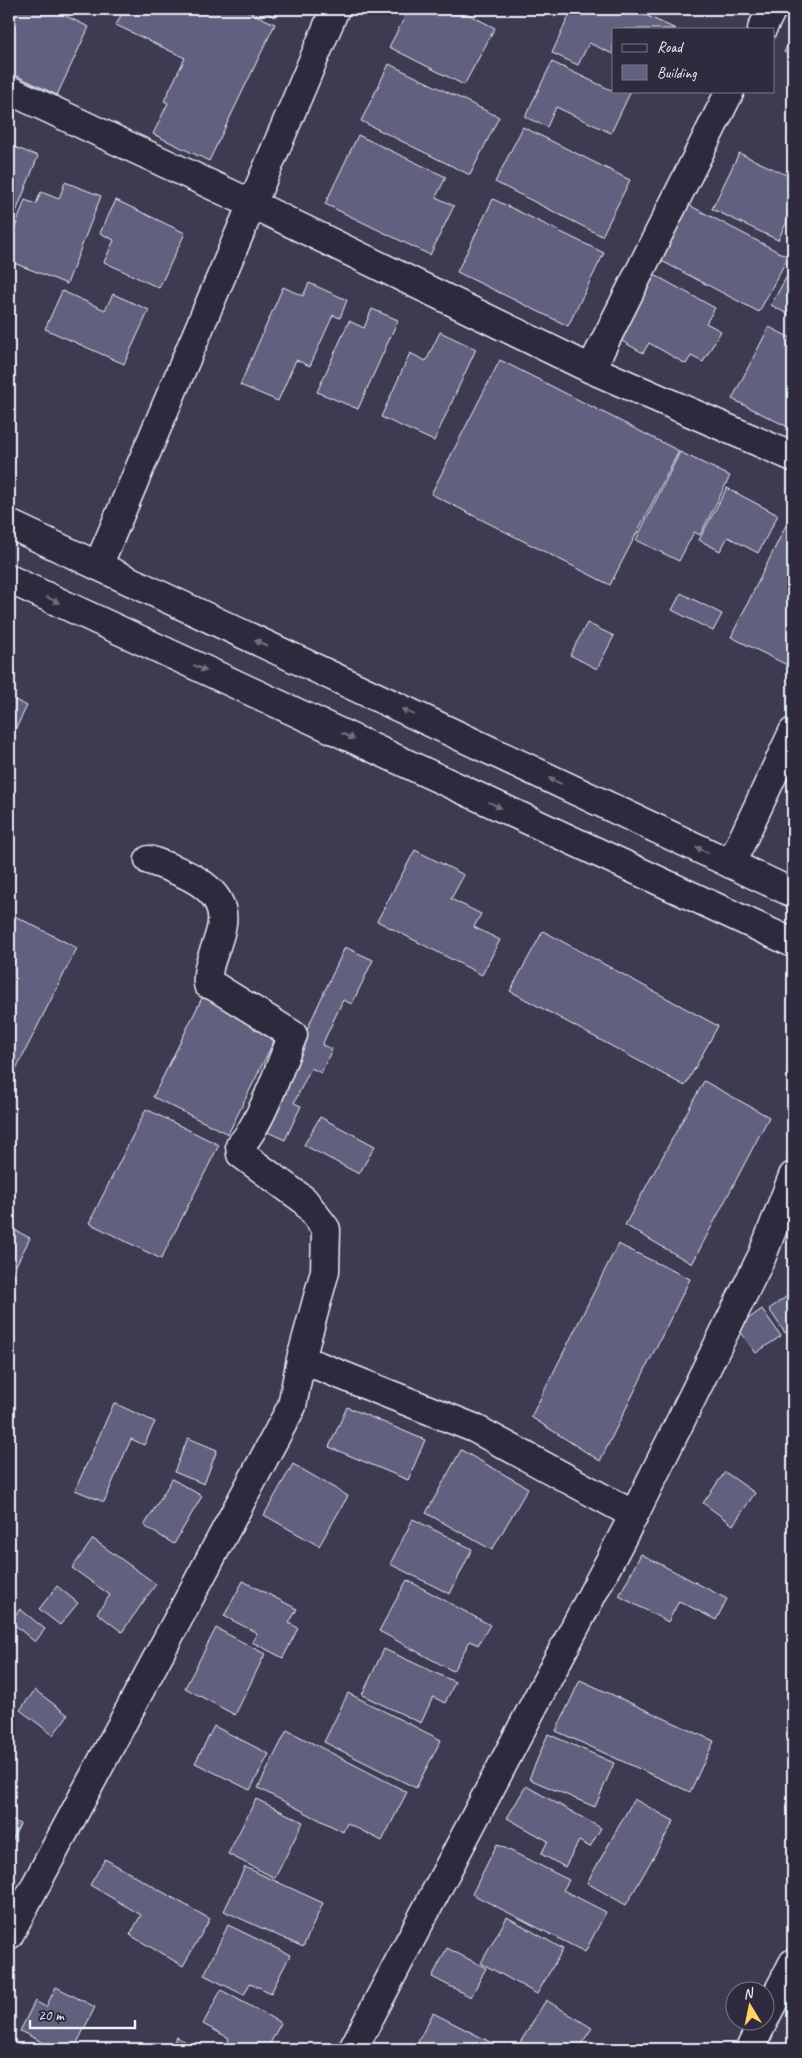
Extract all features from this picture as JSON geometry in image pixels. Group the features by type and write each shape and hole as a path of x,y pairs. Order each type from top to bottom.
{"street":[{"path":"98,566 335,9"},
{"path":"762,28 772,9"},
{"path":"9,90 252,204 590,368 793,457"},
{"path":"590,368 729,92"},
{"path":"9,524 793,893"},
{"path":"9,579 793,943"},
{"path":"731,864 793,732"},
{"path":"9,1935 292,1406 301,1360 325,1271 326,1229 304,1200 241,1154 240,1146 249,1136 278,1074 293,1035 208,984 207,971 222,928 222,908 210,890 177,870 149,860"},
{"path":"353,2049 634,1515 762,1256 793,1176"},
{"path":"301,1360 474,1428 634,1515"},
{"path":"774,2000 793,1963"},
{"path":"750,2049 759,2030"}],"building":[{"path":"9,9 51,9 89,27 57,95 9,72"},
{"path":"124,9 243,9 275,24 209,161 153,134 168,103 164,101 185,58 116,25"},
{"path":"257,9 278,9 275,17"},
{"path":"409,9 458,9 495,28 464,85 389,47"},
{"path":"572,9 632,9 674,28 612,28 612,54 589,43 578,65 552,53"},
{"path":"793,35 793,58 784,52"},
{"path":"552,62 612,92 631,92 611,133 556,107 547,127 525,117"},
{"path":"389,64 499,117 470,175 361,121"},
{"path":"523,127 630,180 602,236 495,182"},
{"path":"358,135 446,177 436,197 454,206 430,255 325,204"},
{"path":"9,145 38,156 9,230"},
{"path":"739,153 793,178 793,209 778,240 712,209"},
{"path":"65,182 101,196 67,284 9,261 9,244 25,200 36,204 41,192 59,199"},
{"path":"493,199 604,253 568,326 457,272"},
{"path":"116,200 185,233 159,288 104,262 114,240 100,233"},
{"path":"685,203 788,257 759,312 656,258"},
{"path":"793,265 793,317 771,305"},
{"path":"651,273 715,308 706,323 721,331 703,362 691,356 686,364 649,343 643,353 615,337"},
{"path":"309,283 347,300 340,318 333,315 310,366 296,360 278,401 240,385 283,287 303,296"},
{"path":"62,291 105,310 113,294 149,310 124,364 45,329"},
{"path":"372,309 398,320 358,409 317,392 349,321 364,328"},
{"path":"769,327 793,339 792,429 732,399"},
{"path":"440,332 476,349 434,441 381,417 410,353 426,361"},
{"path":"500,360 679,451 610,585 431,494"},
{"path":"680,452 730,476 700,535 694,532 679,561 636,540"},
{"path":"727,488 778,515 758,553 728,537 720,551 699,540"},
{"path":"793,511 793,668 731,637"},
{"path":"681,593 722,614 713,631 672,610"},
{"path":"587,623 614,636 597,669 570,655"},
{"path":"9,697 27,706 9,742"},
{"path":"415,850 464,875 451,899 481,914 474,927 500,940 482,975 377,921"},
{"path":"9,913 77,948 9,1083"},
{"path":"543,931 718,1026 685,1086 510,991"},
{"path":"345,947 373,960 352,1004 343,1000 322,1045 332,1049 321,1073 311,1068 294,1103 301,1106 285,1140 261,1129"},
{"path":"203,996 278,1033 228,1134 153,1097"},
{"path":"704,1081 769,1117 692,1264 625,1225"},
{"path":"146,1109 219,1145 161,1259 89,1223"},
{"path":"320,1117 375,1146 359,1174 304,1145"},
{"path":"9,1227 30,1238 9,1279"},
{"path":"618,1244 690,1279 600,1461 531,1417"},
{"path":"793,1292 793,1327 785,1333 769,1309"},
{"path":"762,1309 781,1336 756,1353 737,1327"},
{"path":"114,1403 155,1422 144,1445 131,1439 104,1502 75,1490"},
{"path":"347,1407 425,1440 408,1480 329,1447"},
{"path":"188,1438 217,1450 204,1484 174,1472"},
{"path":"461,1450 528,1488 492,1550 426,1513"},
{"path":"293,1464 348,1496 319,1546 264,1515"},
{"path":"725,1472 755,1493 733,1525 703,1503"},
{"path":"172,1479 202,1496 174,1544 144,1526"},
{"path":"413,1519 472,1549 450,1594 390,1564"},
{"path":"93,1539 156,1584 122,1632 97,1613 110,1595 72,1568"},
{"path":"641,1554 727,1599 716,1620 679,1601 668,1622 619,1596"},
{"path":"407,1580 490,1625 478,1645 470,1641 453,1671 379,1631"},
{"path":"243,1581 297,1609 289,1623 298,1628 283,1658 252,1642 257,1633 224,1616"},
{"path":"57,1586 78,1603 60,1625 39,1609"},
{"path":"20,1609 45,1629 35,1642 10,1621"},
{"path":"216,1628 265,1654 235,1715 185,1688"},
{"path":"384,1649 455,1682 445,1703 433,1697 421,1723 362,1695"},
{"path":"580,1680 714,1741 690,1792 556,1731"},
{"path":"35,1690 68,1715 53,1735 20,1710"},
{"path":"348,1693 441,1740 416,1788 324,1742"},
{"path":"214,1726 269,1754 250,1790 195,1763"},
{"path":"287,1730 407,1792 382,1841 347,1823 343,1832 258,1788"},
{"path":"548,1734 614,1763 595,1807 529,1779"},
{"path":"526,1786 601,1828 590,1847 579,1841 565,1867 541,1854 548,1841 507,1818"},
{"path":"256,1799 303,1822 275,1878 228,1854"},
{"path":"634,1799 674,1821 626,1905 587,1883"},
{"path":"9,1819 20,1824 11,1843 9,1841"},
{"path":"497,1844 569,1880 563,1890 606,1912 585,1952 472,1894"},
{"path":"105,1859 210,1919 183,1966 130,1935 141,1915 90,1885"},
{"path":"245,1867 323,1903 303,1947 224,1911"},
{"path":"507,1917 563,1949 537,1994 481,1963"},
{"path":"228,1925 290,1955 271,1993 250,1983 244,1995 204,1975"},
{"path":"447,1948 486,1968 471,1997 432,1977"},
{"path":"56,1987 95,2007 74,2049 56,2049 20,2031 35,2001 46,2007"},
{"path":"221,1990 281,2023 267,2049 225,2049 229,2038 203,2024"},
{"path":"546,2000 592,2028 578,2049 524,2049 518,2046"},
{"path":"433,2013 504,2049 414,2049"},
{"path":"176,2037 201,2049 171,2049"}]}
